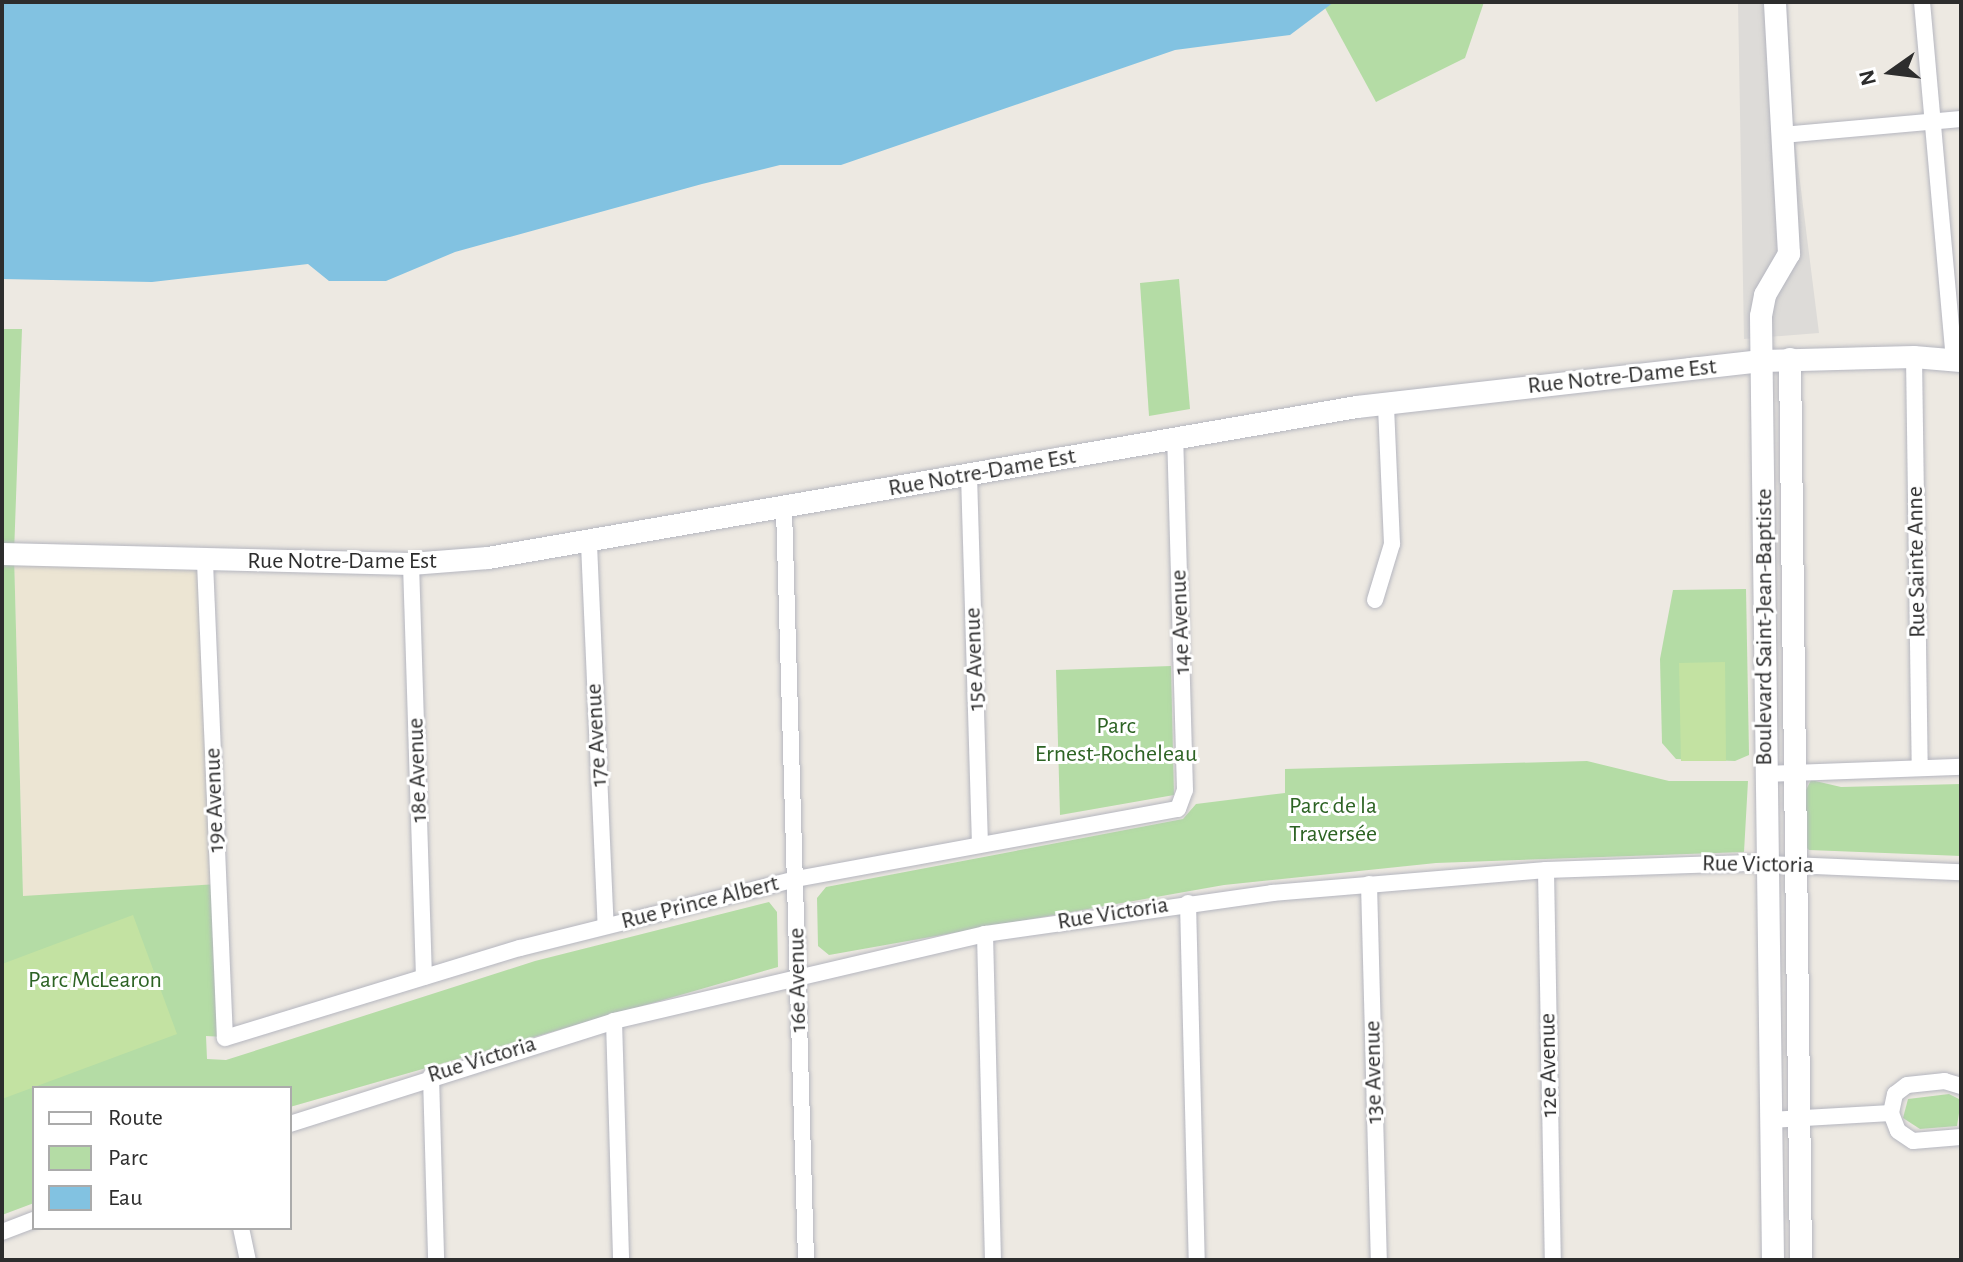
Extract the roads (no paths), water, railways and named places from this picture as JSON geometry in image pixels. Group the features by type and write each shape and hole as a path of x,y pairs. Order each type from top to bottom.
{"main road":[{"name":"Boulevard Saint-Jean-Baptiste","path":"1773,1260 1763,361 1765,295 1789,254 1775,2"},
{"name":"Rue Notre-Dame Est","path":"2,554 205,562 411,564 589,544 1386,404 1763,361 1914,357 1958,361"},
{"name":"Boulevard Saint-Jean-Baptiste","path":"1790,359 1801,1260"},
{"path":"1765,594 1793,595"},
{"path":"1772,1228 1800,1230"}],"street":[{"path":"1922,2 1958,361"},
{"path":"1782,135 1961,119"},
{"name":"Rue Sainte Anne","path":"1914,357 1920,768"},
{"path":"1375,600 1392,544 1386,404"},
{"name":"14e Avenue","path":"1175,439 1184,805"},
{"name":"15e Avenue","path":"969,475 980,844"},
{"name":"16e Avenue","path":"784,509 806,1260"},
{"name":"17e Avenue","path":"589,544 606,926"},
{"name":"19e Avenue","path":"205,562 225,1038"},
{"name":"18e Avenue","path":"411,564 424,977"},
{"path":"1766,774 1961,767"},
{"name":"Rue Prince Albert","path":"225,1038 606,926 796,879 1171,812 1184,805"},
{"name":"Rue Victoria","path":"292,1123 431,1076 614,1021 985,934 1188,903 1546,870 1767,864 1961,872"},
{"name":"12e Avenue","path":"1546,870 1553,1260"},
{"name":"13e Avenue","path":"1369,884 1379,1260"},
{"path":"1188,903 1197,1260"},
{"path":"985,934 993,1260"},
{"path":"614,1021 621,1260"},
{"path":"431,1076 436,1260"},
{"path":"1961,1086 1945,1081 1907,1085 1895,1094 1891,1113 1898,1131 1913,1141 1961,1137"},
{"path":"1770,1120 1891,1113"},
{"path":"2,1232 32,1221"},
{"path":"241,1230 248,1260"}],"water":[{"path":"2,2 1334,2 1290,35 1175,50 841,165 780,165 702,184 455,252 386,281 329,281 308,264 152,282 2,279"}],"park label":[{"name":"Parc Ernest-Rocheleau","path":"1116,741"},
{"name":"Parc de la Traversée","path":"1333,821"},
{"name":"Parc McLearon","path":"95,981"}]}
